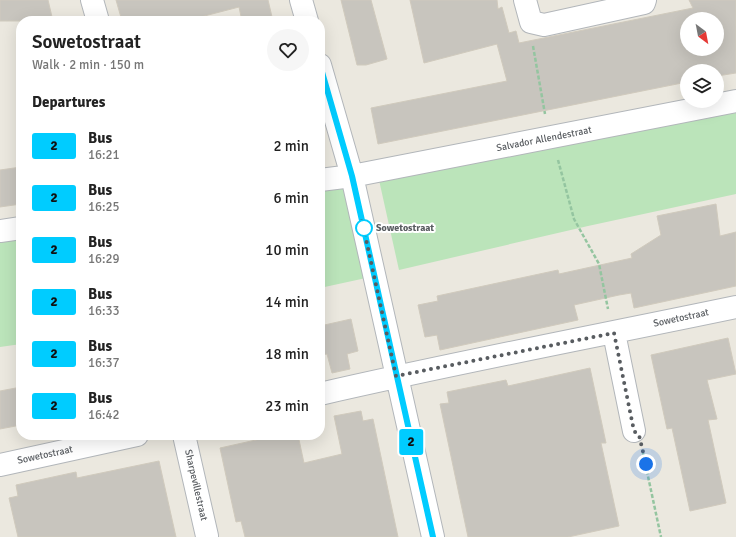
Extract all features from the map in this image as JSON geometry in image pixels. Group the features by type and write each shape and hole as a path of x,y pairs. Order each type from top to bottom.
{"street":[{"path":"92,0 97,16"},
{"path":"301,0 306,16"},
{"path":"524,0 530,22 544,25 644,3 645,0"},
{"path":"325,82 352,176 433,537"},
{"name":"Salvador Allendestraat","path":"325,179 352,176 736,101"},
{"path":"0,231 16,229"},
{"name":"Sowetostraat","path":"325,393 396,376 614,333 736,307"},
{"path":"614,333 634,431"},
{"name":"Sowetostraat","path":"0,465 114,440"},
{"name":"Sharpevillestraat","path":"185,440 207,536"}],"path":[{"path":"530,22 544,111 563,183 574,219 599,264 614,333"},
{"path":"634,431 639,435 661,537"}],"green space":[{"path":"736,113 736,194 588,226 399,270 379,180 714,115"},
{"path":"345,186 366,278 325,287 325,189"},
{"path":"16,240 16,345 0,347 0,242"}],"building":[{"path":"0,0 48,0 52,16 16,16 16,21 0,21"},
{"path":"116,0 268,0 272,16 241,16 239,7 204,16 121,16"},
{"path":"341,0 371,0 387,59 366,65 357,65"},
{"path":"410,0 497,0 498,9 502,7 509,33 516,31 519,43 693,8 689,0 736,0 736,73 724,75 724,64 680,64 680,83 378,144 371,108 507,81 497,44 424,63"},
{"path":"16,168 16,205 0,207 0,170"},
{"path":"716,204 720,236 736,232 736,286 634,308 631,293 619,295 574,305 578,320 440,350 437,335 425,337 418,305 438,301 437,296 558,270 559,274 632,258 631,254 661,235 657,216"},
{"path":"351,319 358,351 347,354 350,369 332,373 327,354 325,354 325,325"},
{"path":"728,338 736,374 707,380 717,419 708,420 726,503 690,511 672,428 667,429 651,355"},
{"path":"590,368 606,443 601,443 619,526 568,537 468,537 440,404 449,403 447,392 506,380 508,386"},
{"path":"16,388 16,426 0,429 0,391"},
{"path":"361,411 363,421 373,419 398,537 245,537 241,521 236,522 220,448 256,440 299,440 304,463 342,454 334,416"},
{"path":"159,461 176,537 18,537 9,498 18,496 16,485 76,472 77,478"}],"bus line":[{"name":"2","path":"325,82 352,176 433,537"}],"place":[{"name":"Sowetostraat","path":"364,228"}],"route":[{"path":"364,228 362,221 396,376 614,333 634,431 639,435 646,464"}]}
